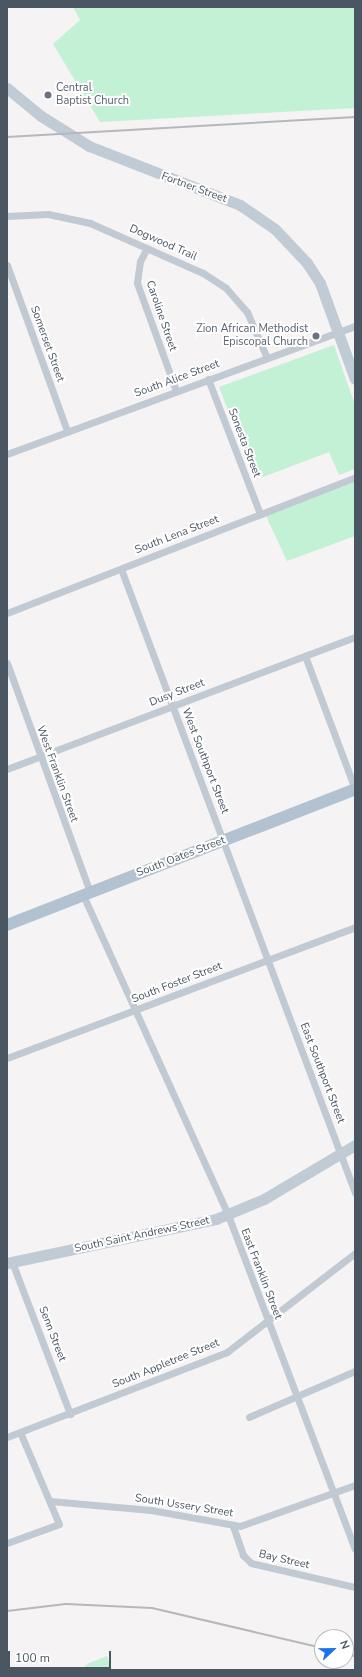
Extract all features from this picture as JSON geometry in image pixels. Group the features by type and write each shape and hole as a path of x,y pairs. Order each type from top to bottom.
{"main road":[{"name":"South Oates Street","path":"7,924 355,789"}],"street":[{"name":"Fortner Street","path":"7,88 46,120 89,146 228,200 263,219 310,267 339,331 355,379"},
{"name":"Dogwood Trail","path":"7,216 68,217 147,248 203,273 226,288 247,312 267,358"},
{"name":"Caroline Street","path":"147,248 140,262 137,283 176,391"},
{"name":"Somerset Street","path":"7,265 67,431"},
{"name":"South Alice Street","path":"7,454 355,326"},
{"name":"Sonesta Street","path":"208,380 260,514"},
{"name":"South Lena Street","path":"7,613 355,477"},
{"name":"West Southport Street","path":"121,569 267,961"},
{"name":"Dusy Street","path":"7,769 355,637"},
{"path":"306,656 355,789"},
{"name":"West Franklin Street","path":"7,663 38,758 87,894 135,1011"},
{"name":"South Foster Street","path":"7,1058 355,927"},
{"name":"East Southport Street","path":"267,961 355,1193"},
{"name":"East Franklin Street","path":"135,1011 228,1215 268,1324 355,1549"},
{"name":"South Saint Andrews Street","path":"10,1262 164,1233 228,1215 264,1199 355,1145"},
{"name":"South Appletree Street","path":"7,1437 213,1359 268,1324 355,1253"},
{"name":"Senn Street","path":"10,1262 70,1414"},
{"path":"249,1417 355,1371"},
{"path":"7,1543 59,1524 20,1432"},
{"name":"South Ussery Street","path":"50,1500 151,1510 232,1526 247,1525 332,1492 355,1485"},
{"name":"Bay Street","path":"232,1526 243,1555 251,1564 355,1587"}],"green space":[{"path":"73,7 355,7 355,108 100,122 53,44 80,20"},
{"path":"334,345 355,405 355,469 339,475 329,452 255,480 219,387"},
{"path":"355,482 355,536 287,561 266,516"},
{"path":"107,1656 112,1670 81,1670 89,1663"}],"railway":[{"path":"7,137 355,117"},
{"path":"7,1611 66,1604 152,1608 314,1646"}],"place":[{"name":"Central Baptist Church","path":"48,95"},
{"name":"Zion African Methodist Episcopal Church","path":"316,336"}]}
